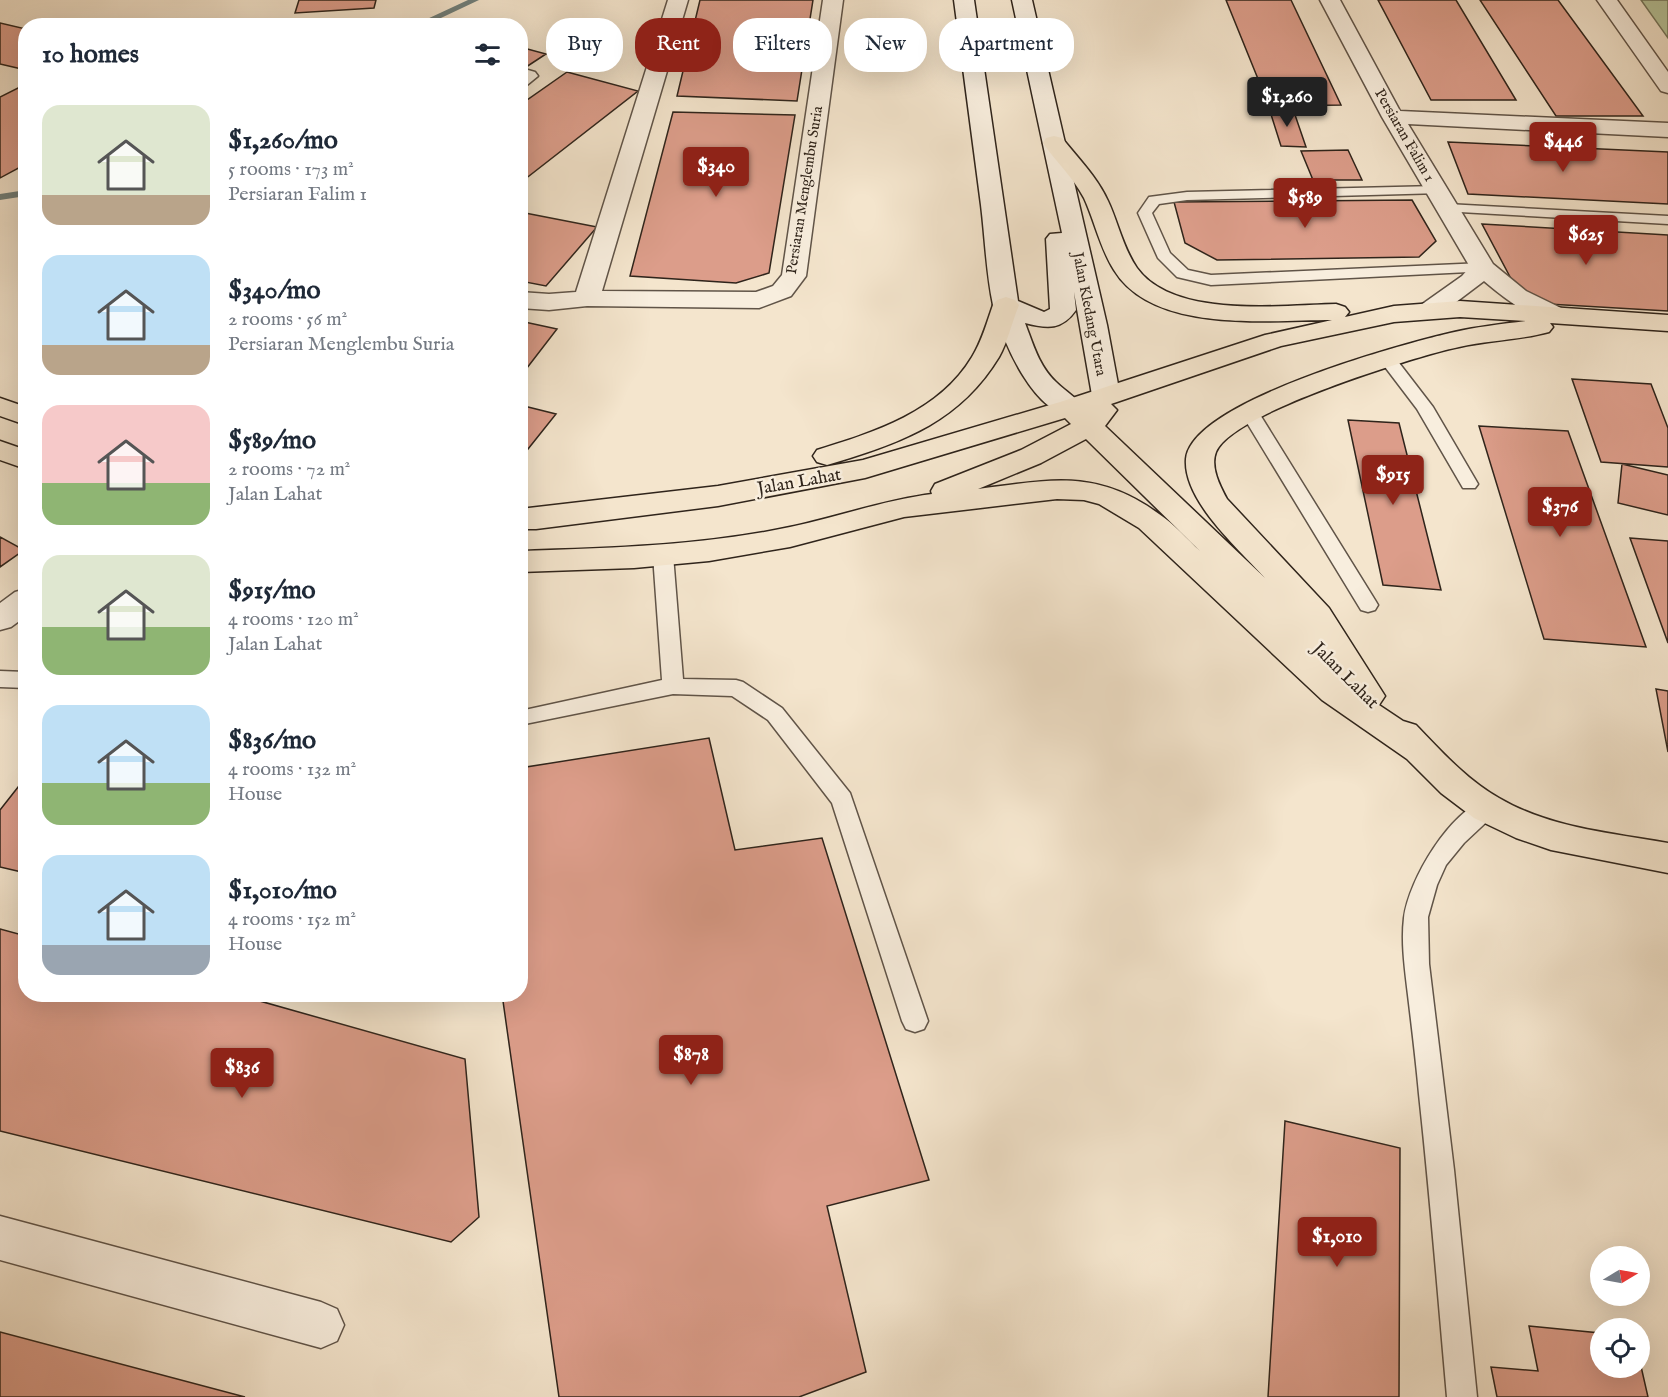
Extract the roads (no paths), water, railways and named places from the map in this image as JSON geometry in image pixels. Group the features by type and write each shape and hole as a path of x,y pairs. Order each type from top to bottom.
{"main road":[{"path":"1054,143 1081,174 1095,198 1126,272 1142,288 1165,302 1190,309 1227,311 1394,314"},
{"path":"718,496 765,475 867,444 910,428 935,413 957,394 975,373 986,355 1006,305"},
{"path":"1106,395 1274,340 1394,314 1430,310 1554,314 1668,323"},
{"path":"1369,696 1317,616 1217,506 1206,488 1201,471 1204,446 1225,428 1250,413 1334,376 1387,359 1451,341 1613,318"},
{"name":"Jalan Kledang Utara","path":"1079,417 1101,413 1106,395"},
{"path":"0,406 18,413"},
{"path":"528,562 709,551 790,537 904,507 1029,456 1079,417"},
{"name":"Jalan Lahat","path":"528,519 718,496 865,469 1079,417 1369,696 1462,792 1514,823 1541,832 1668,858"},
{"path":"0,450 18,457"},
{"path":"904,507 1056,489 1084,490 1109,497 1149,521 1334,691 1419,750"}],"street":[{"path":"587,298 678,0"},
{"name":"Persiaran Menglembu Suria","path":"528,301 549,302 587,298 759,300 782,291 794,276 833,0"},
{"path":"964,0 1006,305 1026,360 1033,372 1045,387 1079,417"},
{"name":"Jalan Kledang Utara","path":"1022,0 1094,325 1106,395"},
{"name":"Persiaran Falim 1","path":"1330,0 1393,117 1483,268 1516,296 1554,314"},
{"path":"1607,0 1668,87"},
{"path":"1393,117 1668,130"},
{"path":"1006,305 1023,315 1038,319 1053,318 1064,310 1058,247 1059,230 1067,203"},
{"path":"1430,310 1471,281 1483,268"},
{"path":"0,619 18,606"},
{"path":"0,1238 321,1325"}],"lane":[{"path":"1483,268 1211,280 1183,274 1163,255 1145,213 1154,200 1186,196 1442,199 1668,220"},
{"path":"1387,359 1424,407 1469,484"},
{"path":"1250,413 1368,605"},
{"path":"663,555 672,686"},
{"path":"0,679 18,680"},
{"path":"528,717 672,686 736,688 775,714 842,799 915,1021"},
{"path":"1462,1397 1441,1170 1418,964 1416,917 1425,885 1437,859 1456,836 1487,808"}],"waterway":[{"path":"434,18 475,0"},
{"path":"0,197 18,194"}]}
